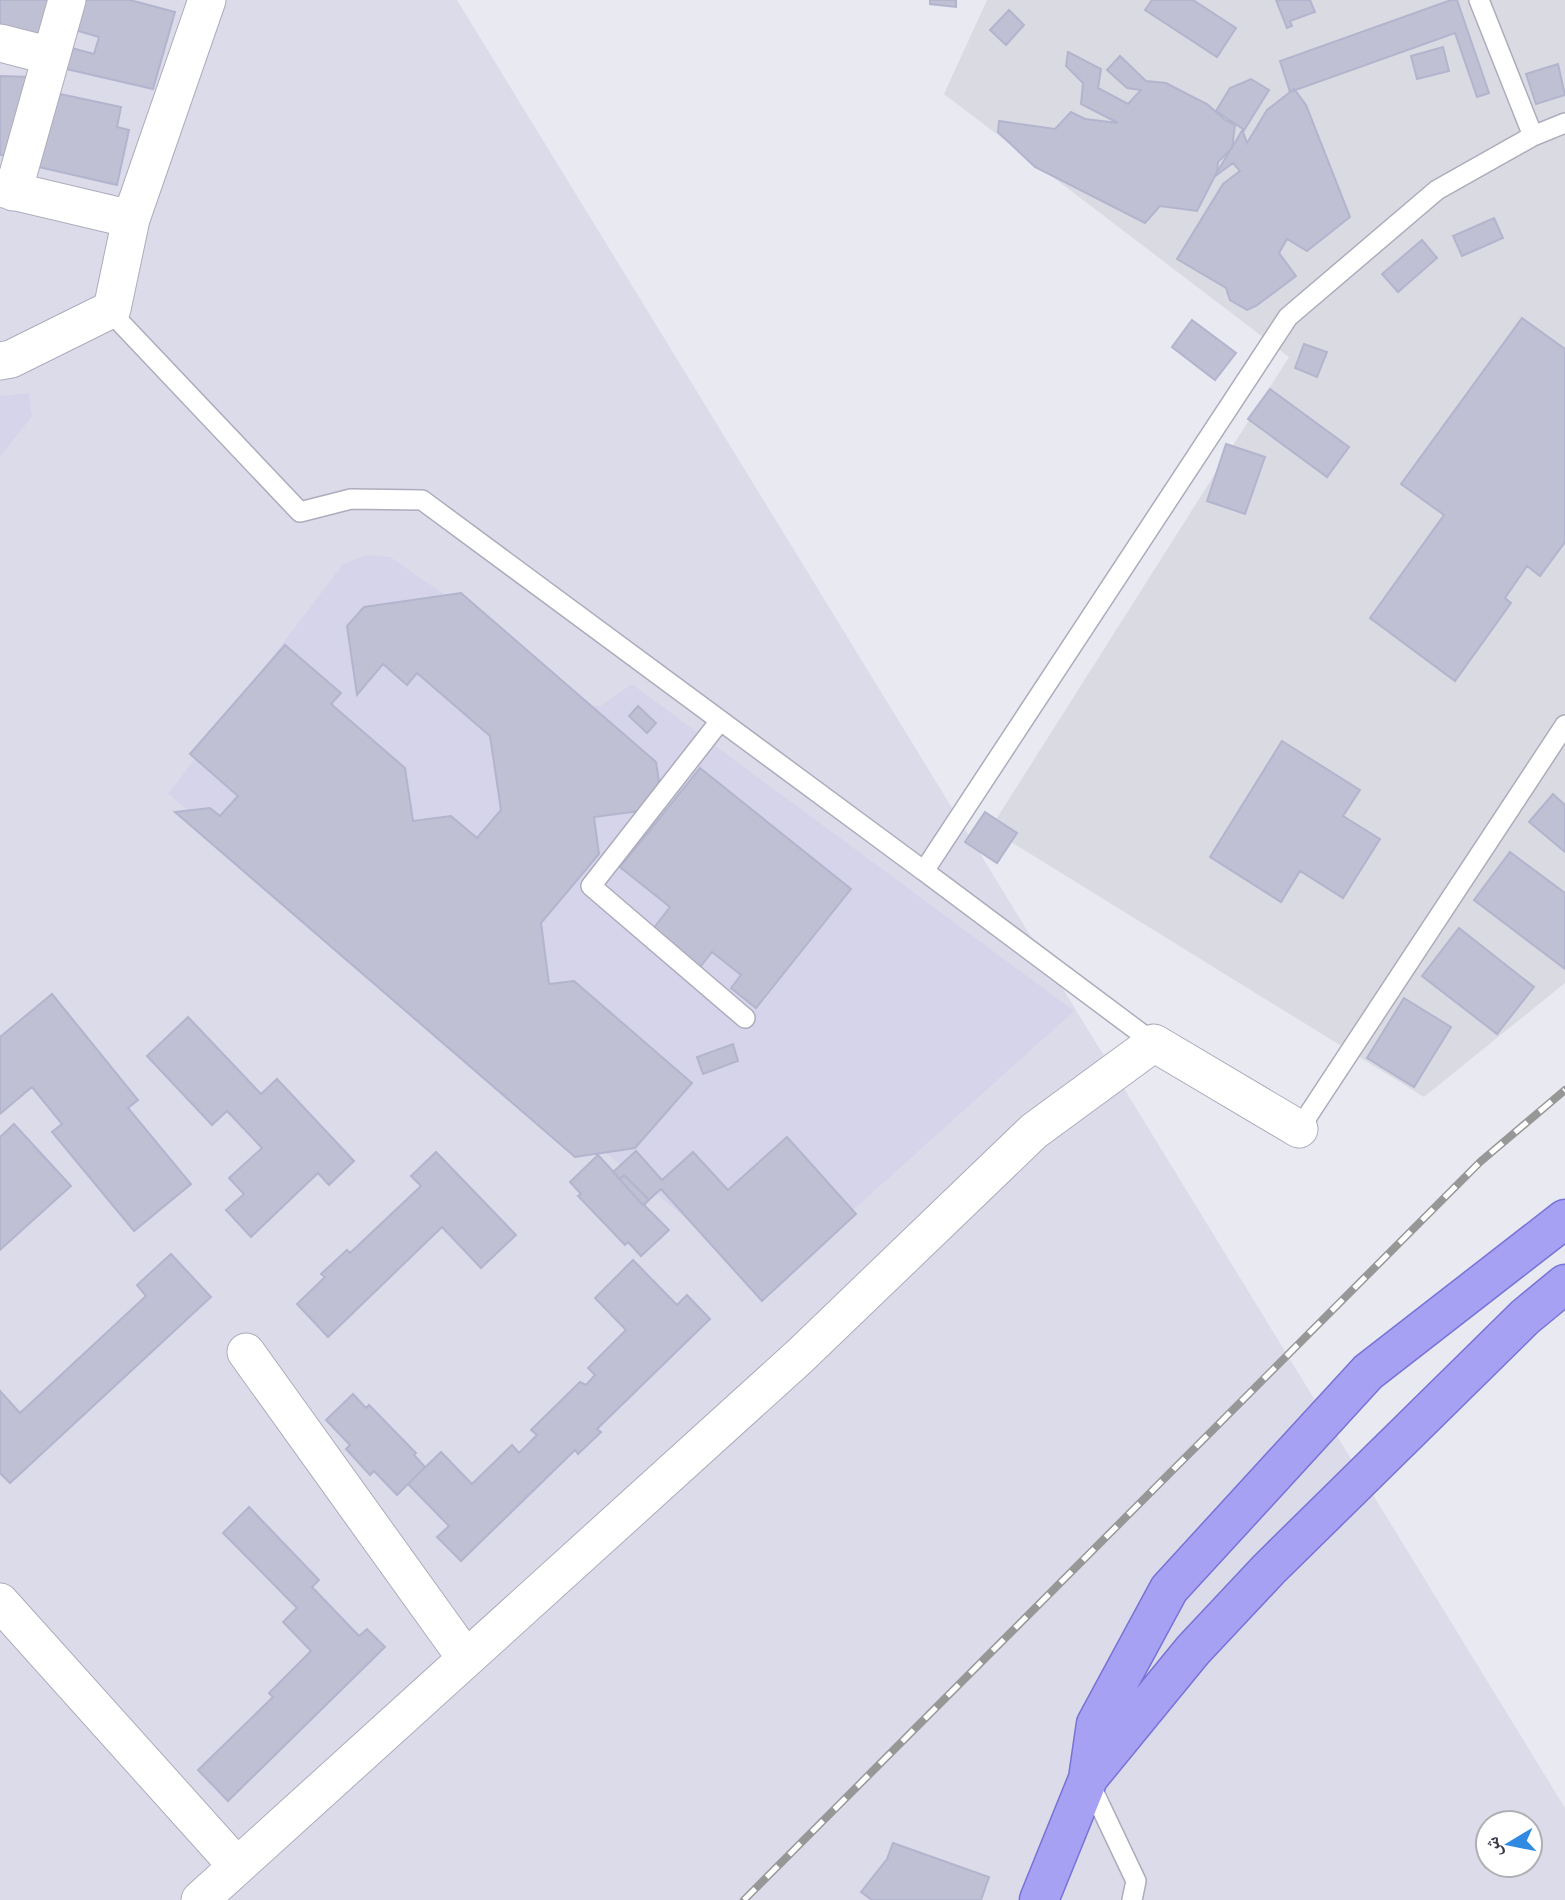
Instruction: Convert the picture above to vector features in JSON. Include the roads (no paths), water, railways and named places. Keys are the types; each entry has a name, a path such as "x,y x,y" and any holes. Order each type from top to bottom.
{"main road":[{"path":"1039,1900 1088,1779 1096,1724 1169,1589 1368,1373 1565,1219"},
{"path":"1088,1779 1193,1650 1269,1569 1525,1317 1565,1284"}],"street":[{"path":"67,0 7,190 131,219"},
{"path":"0,361 11,359 112,309 131,219 206,0"},
{"path":"0,43 51,56"},
{"path":"200,1900 800,1356 1034,1131 1154,1043 1299,1129"},
{"path":"246,1352 465,1657"},
{"path":"0,1602 237,1866"}],"lane":[{"path":"1479,0 1533,136"},
{"path":"924,871 1288,317 1437,190 1533,136 1565,123"},
{"path":"112,309 119,321 300,512 351,499 422,500 1154,1043"},
{"path":"720,721 591,886 746,1018"},
{"path":"1299,1129 1565,726"},
{"path":"1088,1779 1122,1846 1136,1881 1132,1900"}],"railway":[{"path":"744,1900 1480,1162 1565,1090"}]}
